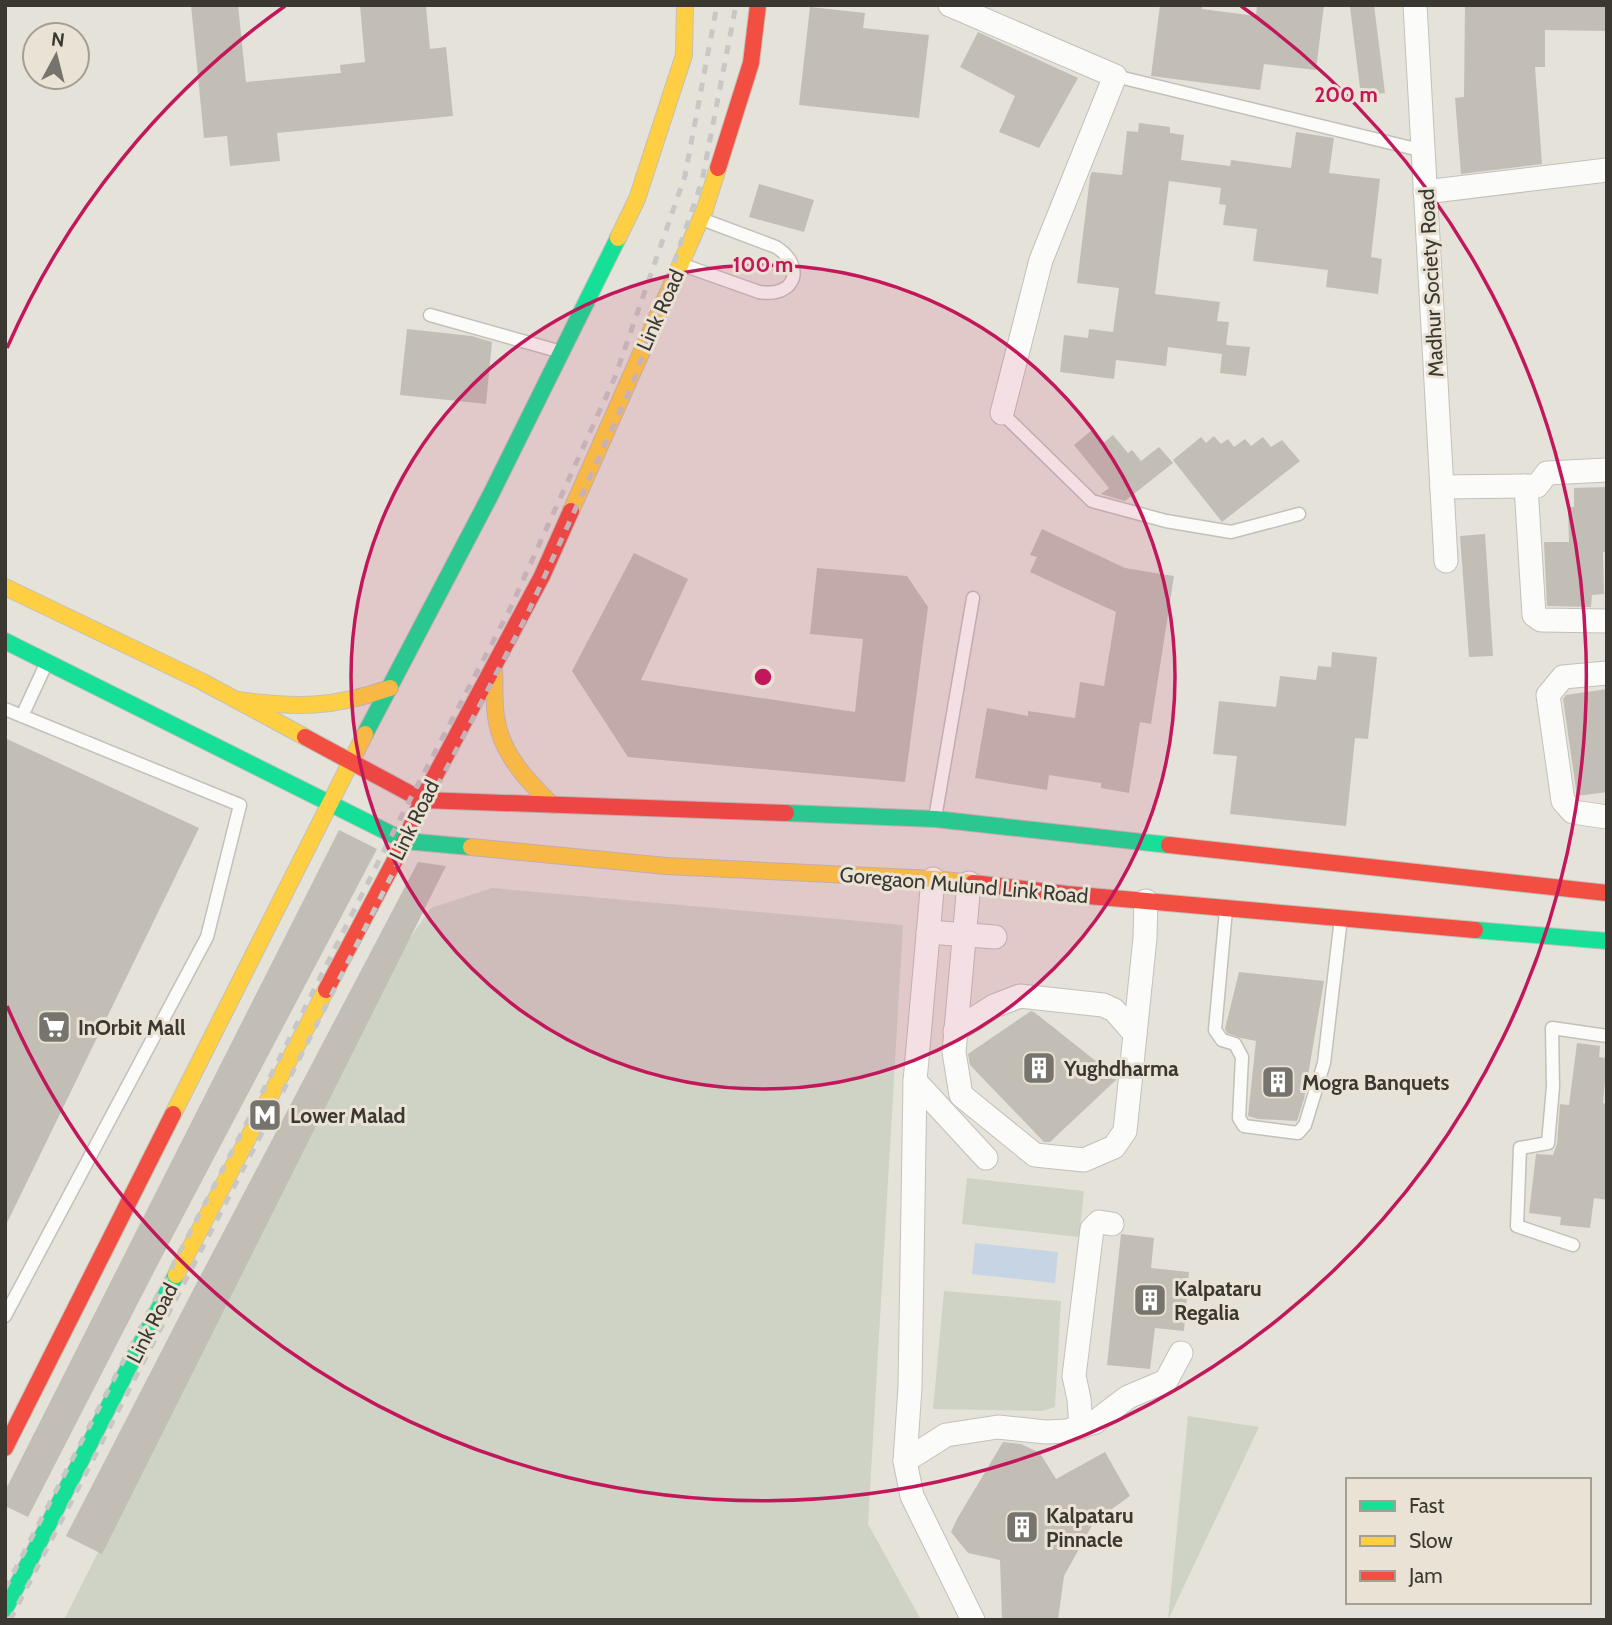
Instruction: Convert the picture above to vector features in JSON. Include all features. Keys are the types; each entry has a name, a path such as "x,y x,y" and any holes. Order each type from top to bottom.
{"main road":[{"path":"5,1448 329,803 490,496 637,199 684,55 685,5"},
{"name":"Link Road","path":"5,1609 181,1266 405,841 422,800 542,576 701,219 751,63 758,5"},
{"path":"5,587 422,800 935,819 1607,893"},
{"name":"Goregaon Mulund Link Road","path":"5,641 218,741 329,803 405,841 666,866 952,881 1341,918 1391,916 1607,941"},
{"path":"494,666 498,729 513,760 531,784 552,805"},
{"path":"235,706 328,706 359,700 390,688"},
{"path":"1394,888 1397,870"}],"street":[{"path":"950,5 1115,76 1041,260 1002,414"},
{"name":"Madhur Society Road","path":"1415,5 1446,561"},
{"path":"1426,192 1607,170"},
{"path":"1442,487 1537,486 1547,474 1607,470"},
{"path":"1525,486 1534,615 1541,620 1607,621"},
{"path":"1607,673 1563,677 1548,695 1563,801 1573,813 1607,817"},
{"path":"952,881 948,933 950,1022 961,1095 1035,1155 1084,1160 1114,1147 1125,1131 1145,938 1146,901"},
{"path":"952,881 948,933 915,1081 911,1387 905,1461 912,1496 973,1620"},
{"path":"948,933 995,937"},
{"path":"950,1022 1020,996 1103,1004 1114,1010 1135,1034"},
{"path":"915,1081 986,1158"},
{"path":"1081,1427 1074,1376 1092,1229 1099,1222 1112,1224"},
{"path":"905,1461 946,1435 998,1427 1046,1432 1067,1431 1095,1422 1128,1397 1166,1381 1181,1353"}],"lane":[{"path":"1115,76 1424,151"},
{"path":"681,264 759,292 783,292 789,286 793,275 792,262 787,253 701,219"},
{"path":"430,315 561,352"},
{"path":"1002,414 1092,501 1166,521 1231,532 1299,514"},
{"path":"935,819 973,598"},
{"path":"22,716 47,662"},
{"path":"5,709 240,805 207,937 5,1316"},
{"path":"1226,908 1215,1030 1222,1040 1235,1044 1242,1058 1238,1118 1244,1126 1298,1133 1305,1125 1324,1063 1341,918"},
{"path":"1573,1245 1517,1226 1520,1148 1548,1143 1553,1087 1552,1028 1607,1036"}],"shaded area":[{"path":"492,888 903,925 868,1524 921,1620 64,1620 399,954 431,908"},
{"path":"967,1178 1084,1191 1079,1237 962,1224"},
{"path":"944,1291 1061,1301 1055,1407 1042,1411 933,1409"},
{"path":"1188,1416 1259,1427 1168,1620"}],"water":[{"path":"975,1243 1058,1252 1055,1283 972,1274"}],"building":[{"path":"191,5 238,5 246,82 341,73 340,65 365,62 360,5 426,7 430,49 446,47 453,116 277,133 280,161 230,166 227,136 204,138"},
{"path":"1160,5 1202,5 1202,9 1256,16 1257,5 1324,5 1316,70 1264,64 1260,90 1151,76"},
{"path":"1374,5 1385,93 1361,96 1350,7"},
{"path":"1465,5 1607,5 1607,31 1545,30 1545,67 1535,67 1542,164 1461,174 1455,98 1464,97"},
{"path":"810,7 865,13 863,28 929,35 919,118 799,105"},
{"path":"978,32 1078,78 1039,148 999,132 1015,96 960,67"},
{"path":"1139,123 1170,127 1170,133 1184,135 1181,160 1230,166 1231,160 1291,168 1296,132 1334,138 1329,173 1380,179 1371,257 1382,259 1378,294 1326,287 1328,270 1253,261 1257,229 1223,225 1226,205 1219,204 1221,188 1169,181 1155,294 1220,302 1217,321 1229,322 1226,345 1250,347 1246,376 1220,373 1222,354 1168,347 1166,366 1116,360 1114,379 1060,372 1064,335 1088,338 1089,329 1113,332 1119,288 1077,283 1090,177 1092,172 1122,175 1127,131 1138,132"},
{"path":"759,184 814,200 804,232 749,217"},
{"path":"407,329 472,336 492,342 486,404 400,395"},
{"path":"1092,430 1102,444 1113,435 1128,453 1132,450 1141,461 1159,447 1173,463 1125,501 1101,494 1109,488 1074,445"},
{"path":"1214,436 1221,444 1228,439 1234,447 1245,439 1251,446 1263,437 1271,447 1282,440 1300,461 1222,522 1173,460 1201,437 1206,443"},
{"path":"1607,487 1607,552 1603,552 1604,594 1592,595 1591,607 1547,606 1544,542 1569,542 1568,507 1574,507 1574,488"},
{"path":"1042,529 1125,568 1174,576 1151,724 1140,722 1129,793 1101,788 1101,783 1049,775 1047,790 975,778 987,708 1028,716 1028,711 1075,718 1080,682 1104,686 1116,612 1030,572 1037,557 1030,555"},
{"path":"1485,534 1493,656 1469,657 1460,536"},
{"path":"634,553 688,579 641,680 855,712 863,639 810,634 817,568 907,576 928,607 905,782 628,757 572,671"},
{"path":"1332,652 1377,657 1368,739 1355,738 1346,826 1230,814 1237,756 1213,754 1219,701 1276,707 1280,676 1316,680 1318,666 1331,667"},
{"path":"1607,689 1607,792 1577,796 1563,699 1566,695"},
{"name":"InOrbit Mall","path":"5,738 199,828 5,1227"},
{"path":"339,830 377,849 28,1517 5,1506 5,1491"},
{"path":"418,862 446,866 102,1554 66,1536"},
{"name":"Mogra Banquets","path":"1239,972 1324,981 1304,1099 1297,1121 1248,1116 1256,1041 1227,1033 1225,1029"},
{"name":"Yughdharma","path":"1031,1011 1116,1077 1116,1080 1050,1142 1044,1142 970,1065 968,1054"},
{"path":"1577,1043 1600,1046 1599,1057 1607,1058 1603,1103 1607,1104 1607,1200 1594,1198 1590,1228 1560,1225 1561,1217 1529,1213 1536,1154 1553,1155 1557,1144 1560,1104 1569,1105"},
{"name":"Kalpataru Regalia","path":"1121,1234 1154,1238 1151,1268 1189,1272 1184,1331 1155,1328 1150,1369 1107,1365"},
{"name":"Kalpataru Pinnacle","path":"1003,1442 1021,1444 1040,1453 1056,1479 1105,1452 1130,1496 1094,1522 1064,1576 1058,1620 1002,1620 1000,1560 968,1553 951,1532"}],"railway":[{"path":"5,1589 510,609 615,377 685,176 717,5"},
{"path":"10,1620 526,617 633,383 702,181 736,5"}],"traffic: fast":[{"path":"365,734 490,496 618,238"},
{"path":"5,641 405,841 471,847"},
{"path":"786,813 935,819 1169,845"},
{"path":"1475,930 1607,941"},
{"path":"5,1609 176,1275"}],"traffic: slow":[{"path":"618,238 637,199 684,55 685,5"},
{"path":"571,511 705,209 718,168"},
{"path":"5,587 201,681 305,737"},
{"path":"494,666 496,715 505,746 526,778 552,805"},
{"path":"238,700 315,705 370,695 390,688"},
{"path":"173,1114 365,734"},
{"path":"471,847 666,866 973,883"},
{"path":"176,1275 326,990"}],"traffic: jam":[{"path":"718,168 751,63 758,5"},
{"path":"326,990 405,841 422,800 542,576 571,511"},
{"path":"305,737 422,800 786,813"},
{"path":"1169,845 1607,893"},
{"path":"973,883 1066,894 1475,930"},
{"path":"5,1448 173,1114"}],"place":[{"name":"InOrbit Mall","path":"54,1027"},
{"name":"Yughdharma","path":"1039,1068"},
{"name":"Mogra Banquets","path":"1278,1082"},
{"name":"Lower Malad","path":"265,1115"},
{"name":"Kalpataru Regalia","path":"1150,1300"},
{"name":"Kalpataru Pinnacle","path":"1022,1527"}]}
